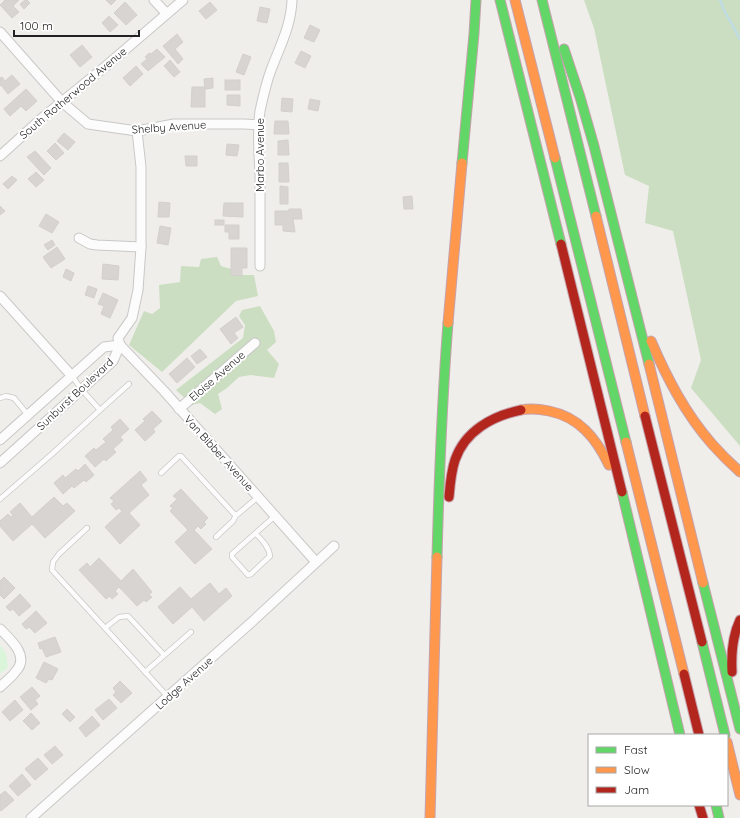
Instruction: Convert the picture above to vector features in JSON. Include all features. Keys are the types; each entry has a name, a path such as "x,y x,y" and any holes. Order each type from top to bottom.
{"highway":[{"path":"430,818 440,456 444,373 476,0"},
{"path":"500,0 609,439 680,734"},
{"path":"515,0 699,734"},
{"path":"542,0 725,734"},
{"path":"548,0 580,97 594,146 740,729"},
{"path":"630,289 665,373 681,403 721,455 740,472"},
{"path":"448,506 454,462 468,438 475,431 484,424 507,412 526,409 551,411 567,417 584,429 594,439 603,452 615,481 634,546"},
{"path":"735,709 732,650 735,633 740,620"},
{"path":"728,746 740,795"},
{"path":"694,806 696,818"},
{"path":"699,806 703,818"},
{"path":"716,806 719,818"}],"street":[{"path":"154,0 166,14"},
{"name":"South Rotherwood Avenue","path":"0,156 42,118 183,0"},
{"name":"Marbo Avenue","path":"260,266 260,111 264,89 286,34 291,14 292,0"},
{"name":"Shelby Avenue","path":"0,32 62,102 88,124 137,131 174,124 259,125"},
{"path":"120,345 118,338 132,318 138,290 141,247 141,167 137,131"},
{"path":"79,238 90,244 141,247"},
{"path":"0,296 3,305 71,375"},
{"name":"Eloise Avenue","path":"179,409 255,343"},
{"name":"Sunburst Boulevard","path":"0,440 104,347 120,345"},
{"name":"Sunburst Boulevard","path":"0,463 113,361 120,345"},
{"name":"Van Bibber Avenue","path":"120,345 316,562"},
{"name":"Lodge Avenue","path":"31,818 254,620 334,546"},
{"path":"0,629 19,650 21,660 17,671 0,687"}],"lane":[{"path":"71,375 100,410"},
{"path":"0,499 129,384"},
{"path":"0,398 6,396 14,398 28,415"},
{"path":"161,473 179,456 181,456 236,515"},
{"path":"216,537 233,521 236,515 258,497"},
{"path":"256,534 266,546 270,556 251,574 248,575 232,557 232,554 275,516"},
{"path":"88,528 59,554 53,562 52,570 168,697"},
{"path":"105,628 119,617 128,616 164,655"},
{"path":"145,672 191,632"}],"green space":[{"path":"584,0 740,0 740,446 691,388 701,360 673,231 645,223 649,186 625,175 594,28"},
{"path":"217,257 221,266 231,269 236,275 254,275 258,296 236,301 162,372 129,345 144,311 152,314 160,308 159,285 180,282 181,266 199,267 201,259"},
{"path":"260,306 274,331 276,342 267,350 279,364 274,378 251,375 239,377 218,394 222,409 215,414 200,403 192,405 176,390 243,338 245,325 239,316 242,310"},
{"path":"0,645 6,653 8,667 0,674"}],"building":[{"path":"5,0 19,0 13,6 19,12 12,18 0,5"},
{"path":"25,0 30,3 24,9 20,4"},
{"path":"106,0 116,0 111,5"},
{"path":"125,2 137,15 126,25 114,13"},
{"path":"210,2 217,10 206,19 199,11"},
{"path":"260,7 270,9 267,23 257,21"},
{"path":"109,16 118,25 110,32 102,23"},
{"path":"310,25 320,30 314,42 304,38"},
{"path":"177,34 183,42 175,49 183,59 178,64 163,46"},
{"path":"82,45 92,57 80,67 70,55"},
{"path":"157,49 165,57 148,71 141,64 147,59 145,57 149,53 151,54"},
{"path":"301,51 311,56 305,68 295,63"},
{"path":"243,54 251,57 244,75 236,72"},
{"path":"170,60 180,72 174,77 164,66"},
{"path":"136,66 143,74 130,86 123,78"},
{"path":"12,75 20,84 8,94 1,85 0,86 0,78 2,77 5,81"},
{"path":"213,78 213,88 205,89 204,79"},
{"path":"225,80 240,80 240,90 225,90"},
{"path":"192,87 205,87 205,107 191,107"},
{"path":"26,89 37,101 26,111 21,106 10,116 4,109"},
{"path":"227,95 240,95 240,106 227,105"},
{"path":"282,98 293,99 292,112 281,111"},
{"path":"310,99 320,101 318,111 308,109"},
{"path":"275,121 288,121 289,134 274,134"},
{"path":"64,133 75,142 68,150 57,141"},
{"path":"288,140 289,155 278,155 278,141"},
{"path":"55,143 64,153 56,160 47,151"},
{"path":"227,144 239,145 237,156 226,155"},
{"path":"35,151 51,168 44,175 27,157"},
{"path":"185,156 197,156 197,166 186,166"},
{"path":"279,163 288,163 289,182 279,182"},
{"path":"36,172 44,180 36,187 28,179"},
{"path":"12,176 17,180 8,189 3,184"},
{"path":"280,186 288,187 288,204 280,204"},
{"path":"412,196 413,209 404,209 403,197"},
{"path":"159,202 170,203 169,217 158,217"},
{"path":"224,203 243,203 243,217 223,216"},
{"path":"0,206 5,211 0,215"},
{"path":"289,209 301,209 302,219 293,219 295,232 283,231 283,225 275,225 275,211 288,211"},
{"path":"46,214 59,222 52,233 39,226"},
{"path":"215,220 224,220 224,225 215,225"},
{"path":"225,225 239,225 239,239 229,239 229,232 225,232"},
{"path":"160,226 171,228 168,245 157,243"},
{"path":"52,240 55,245 48,250 44,245"},
{"path":"57,247 65,259 51,268 43,257"},
{"path":"231,248 247,248 247,268 242,268 242,276 231,275"},
{"path":"103,264 119,266 118,280 102,279"},
{"path":"66,269 74,273 71,281 63,277"},
{"path":"88,286 97,289 94,298 85,295"},
{"path":"103,293 118,300 110,318 101,314 104,306 98,304"},
{"path":"236,317 243,327 234,333 238,338 231,344 220,329"},
{"path":"200,349 207,357 197,364 191,356"},
{"path":"187,358 195,367 177,383 169,374"},
{"path":"152,411 162,421 153,429 155,432 145,441 135,430 145,421 143,419"},
{"path":"120,419 129,429 120,437 123,440 113,449 116,452 106,461 104,459 95,467 85,456 94,448 96,450 106,442 103,439 113,430 111,427"},
{"path":"85,464 94,475 86,482 84,480 74,488 72,486 63,494 54,483 63,475 65,478 76,469 78,471"},
{"path":"140,471 147,480 141,485 149,495 129,513 140,525 120,544 105,527 122,511 119,508 116,510 111,504 114,501 110,498"},
{"path":"181,489 208,518 204,522 206,524 201,529 198,526 194,530 212,549 195,564 175,542 188,530 170,511 173,508 170,506 177,499 173,496"},
{"path":"54,497 63,506 67,503 75,511 45,538 32,524 13,541 0,526 0,521 8,514 11,517 13,515 10,512 20,503 32,517"},
{"path":"99,558 121,581 133,569 152,592 149,595 152,597 146,602 144,600 137,606 119,587 115,591 118,594 112,599 110,596 106,599 79,570 87,563 90,567"},
{"path":"4,577 15,588 4,599 0,595 0,581"},
{"path":"210,583 219,594 226,588 232,596 204,621 192,607 173,624 158,607 180,587 191,599"},
{"path":"20,594 31,606 19,616 13,609 10,611 6,607"},
{"path":"36,611 47,623 35,633 29,627 26,629 22,624"},
{"path":"55,637 61,652 46,657 42,648 40,649 38,643"},
{"path":"44,662 58,669 52,680 49,679 46,683 36,678"},
{"path":"120,681 132,693 121,703 113,695 116,692 113,688"},
{"path":"32,687 40,696 35,700 38,704 31,710 20,697"},
{"path":"109,699 117,708 103,720 95,710"},
{"path":"15,700 23,710 10,721 2,712"},
{"path":"67,709 75,717 70,722 62,714"},
{"path":"31,713 40,723 32,730 23,721"},
{"path":"92,716 100,725 86,737 79,728"},
{"path":"55,746 63,755 52,764 44,755"},
{"path":"38,758 48,769 35,780 25,769"},
{"path":"22,774 31,785 18,796 9,786"},
{"path":"5,791 14,800 1,811 0,795"}],"waterway":[{"path":"720,0 740,39"}],"traffic: fast":[{"path":"462,163 476,0"},
{"path":"500,0 561,244"},
{"path":"542,0 596,216"},
{"path":"564,49 594,146 649,364"},
{"path":"555,158 626,442"},
{"path":"437,557 441,440 448,323"},
{"path":"622,492 680,734"},
{"path":"703,583 740,729"},
{"path":"702,642 725,734"},
{"path":"716,806 719,818"}],"traffic: slow":[{"path":"515,0 555,158"},
{"path":"448,323 462,163"},
{"path":"596,216 645,416"},
{"path":"651,341 670,382 693,420 712,444 740,472"},
{"path":"649,364 703,583"},
{"path":"521,410 546,410 569,418 585,430 592,438 609,465"},
{"path":"626,442 684,674"},
{"path":"430,818 437,557"},
{"path":"728,746 740,795"}],"traffic: jam":[{"path":"561,244 622,492"},
{"path":"449,497 455,460 465,441 481,426 490,421 500,416 521,410"},
{"path":"645,416 702,642"},
{"path":"732,672 733,646 735,633 740,620"},
{"path":"684,674 699,734"},
{"path":"699,806 703,818"}]}
